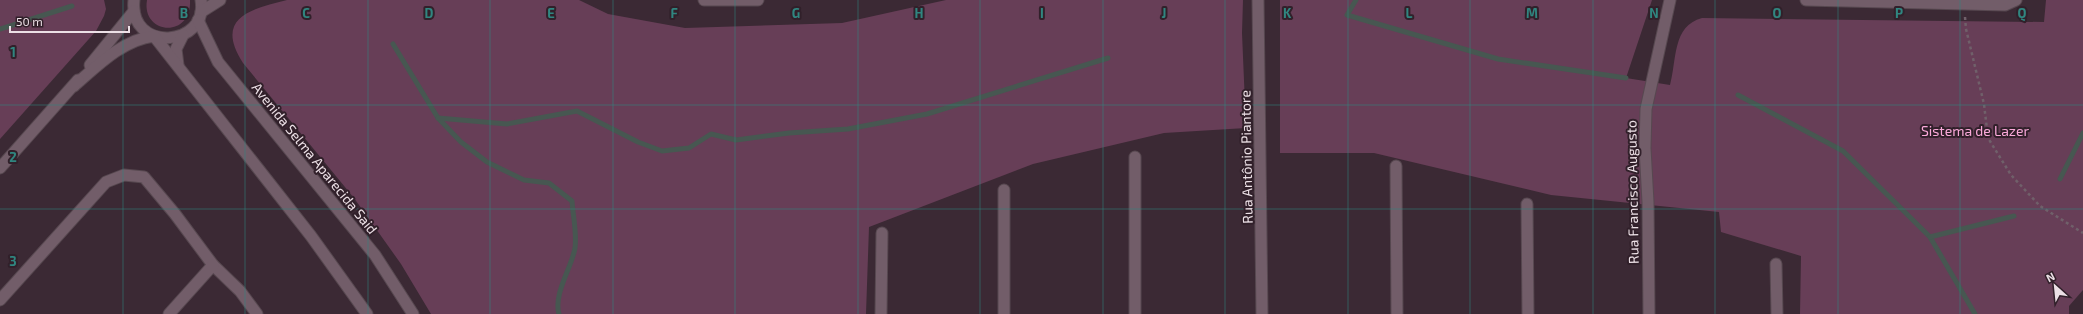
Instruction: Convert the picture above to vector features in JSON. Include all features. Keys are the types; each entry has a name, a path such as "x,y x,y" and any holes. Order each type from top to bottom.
{"street":[{"path":"74,86 119,49 144,37 154,36 174,38 191,30 199,16 201,0"},
{"path":"199,16 220,0"},
{"path":"704,0 758,0"},
{"name":"Rua Antônio Piantore","path":"1258,0 1262,314"},
{"name":"Rua Francisco Augusto","path":"1649,314 1648,202 1644,148 1646,109 1670,0"},
{"path":"1806,0 1897,1 2005,5 2016,0"},
{"path":"132,4 139,24 154,36 311,236 367,314"},
{"path":"0,168 74,86 132,4"},
{"name":"Avenida Selma Aparecida Said","path":"199,16 210,47 218,62 375,255 413,314"},
{"path":"179,68 176,49 183,35"},
{"path":"1135,156 1135,314"},
{"path":"1396,166 1396,314"},
{"path":"0,300 106,182 124,175 144,177 175,214 213,265 240,291 257,314"},
{"path":"1004,190 1004,314"},
{"path":"1527,204 1528,314"},
{"path":"881,314 882,233"},
{"path":"1776,264 1777,314"},
{"path":"169,314 213,265"}],"path":[{"path":"1964,4 1966,29 1984,104 1988,138 2012,175 2040,206 2083,233"}],"green space":[{"path":"0,0 104,0 106,9 96,31 0,139"},
{"path":"147,0 190,0 188,13 183,21 176,26 167,28 158,26 151,20 147,12"},
{"path":"287,0 579,0 608,14 685,28 842,23 946,0 1243,0 1242,33 1246,128 1164,133 1033,164 869,227 866,314 431,314 401,264 354,198 243,63 235,48 232,35 234,26 240,18 260,7"},
{"name":"Sistema de Lazer","path":"1280,0 1652,0 1626,78 1670,85 1677,45 1681,36 1685,28 1692,22 1702,18 2044,22 2046,0 2083,0 2083,290 2069,306 2069,314 1800,314 1801,256 1721,232 1719,212 1551,195 1374,153 1280,153"}],"waterway":[{"path":"1356,0 1347,15 1498,59 1626,78"},
{"path":"0,29 72,6"},
{"path":"393,44 438,118 461,142 487,162 524,180 549,183 572,201 575,248 561,289 558,306 559,314"},
{"path":"438,118 507,124 577,111 638,142 662,151 689,148 711,134 736,140 789,133 848,129 927,114 1108,58"},
{"path":"1738,95 1843,151 1930,237 1975,314"},
{"path":"2060,179 2083,133"},
{"path":"1930,237 2014,216"}]}
